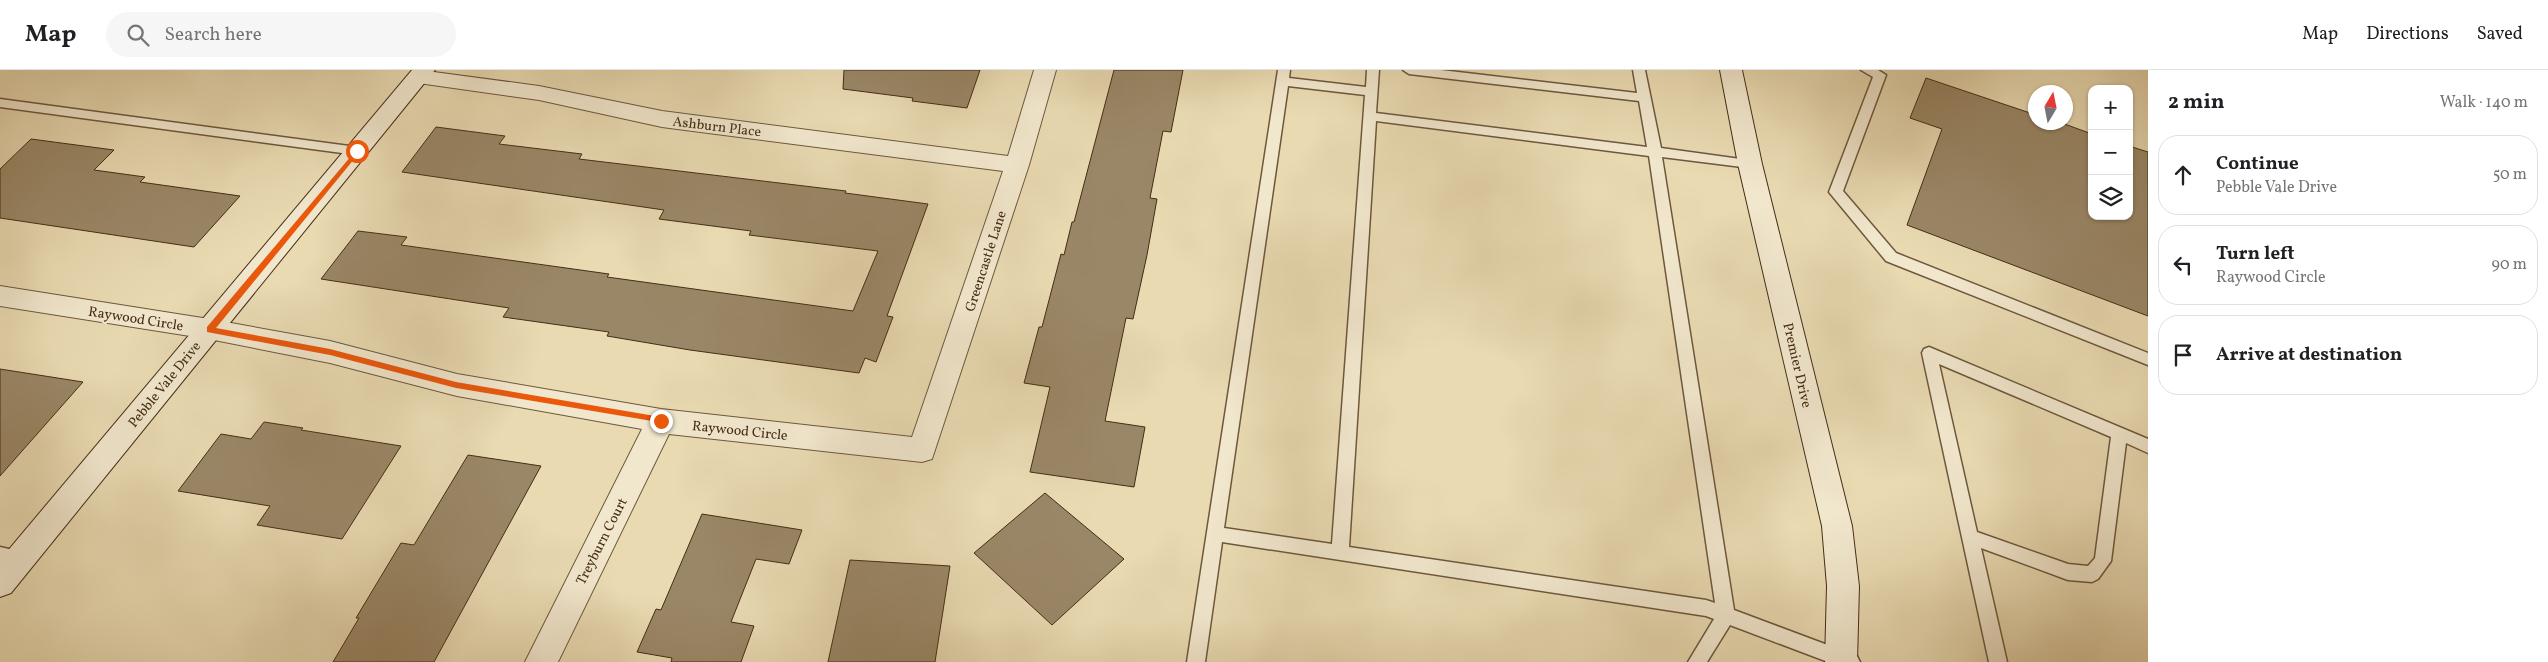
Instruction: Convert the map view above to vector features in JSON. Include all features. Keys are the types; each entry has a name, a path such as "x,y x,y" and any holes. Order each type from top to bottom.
{"street":[{"name":"Greencastle Lane","path":"922,450 1017,165 1045,70"},
{"name":"Premier Drive","path":"1731,70 1750,164 1837,526 1843,586 1844,661"},
{"name":"Ashburn Place","path":"422,73 539,93 662,119 1017,165"},
{"name":"Pebble Vale Drive","path":"0,583 10,556 210,330 422,73"},
{"name":"Raywood Circle","path":"0,296 210,330 330,352 456,385 661,421 922,450"},
{"name":"Treyburn Court","path":"541,662 661,421"}],"lane":[{"path":"1340,553 1372,70"},
{"path":"1409,70 1645,98"},
{"path":"1639,70 1655,153 1726,616 1696,662"},
{"path":"1867,70 1880,75 1836,192 1891,257 2148,360"},
{"path":"1196,662 1283,75 1371,92"},
{"path":"0,103 357,151"},
{"path":"1369,116 1750,164"},
{"path":"1998,662 1929,353 2148,446"},
{"path":"1970,537 2068,572 2092,574 2103,561 2120,434"},
{"path":"1214,534 1706,608 1844,661"}],"building":[{"path":"844,70 980,70 967,108 912,101 913,98 843,89"},
{"path":"1114,70 1183,70 1171,132 1163,131 1150,198 1157,199 1147,255 1133,319 1126,318 1105,421 1145,427 1134,487 1030,472 1050,387 1024,383 1039,327 1042,327 1061,254 1064,255 1072,222 1074,222"},
{"path":"1926,78 2028,112 2028,130 2073,130 2073,127 2088,133 2088,220 2133,220 2133,147 2148,152 2148,316 1907,225 1942,129 1910,118"},
{"path":"436,127 505,136 499,144 582,154 579,159 846,191 845,193 928,204 887,316 893,317 876,362 865,358 859,373 690,350 607,336 609,332 503,317 509,308 321,279 358,231 407,237 401,245 609,274 607,277 853,311 878,251 749,235 751,231 659,219 664,210 402,172"},
{"path":"31,139 114,150 94,170 145,177 140,182 240,196 194,247 0,218 0,169"},
{"path":"0,369 83,382 0,476"},
{"path":"264,422 401,446 342,539 257,525 270,506 178,491 221,434 251,439"},
{"path":"468,455 541,466 434,662 333,662 359,618 356,618 401,543 414,545"},
{"path":"1045,493 1124,559 1052,625 974,553"},
{"path":"702,514 802,530 789,564 756,559 731,622 754,626 741,662 671,662 672,658 637,652 656,609 661,610"},
{"path":"850,560 950,566 935,662 828,662"}],"route":[{"path":"357,151 210,330 330,352 456,385 661,421"}]}
